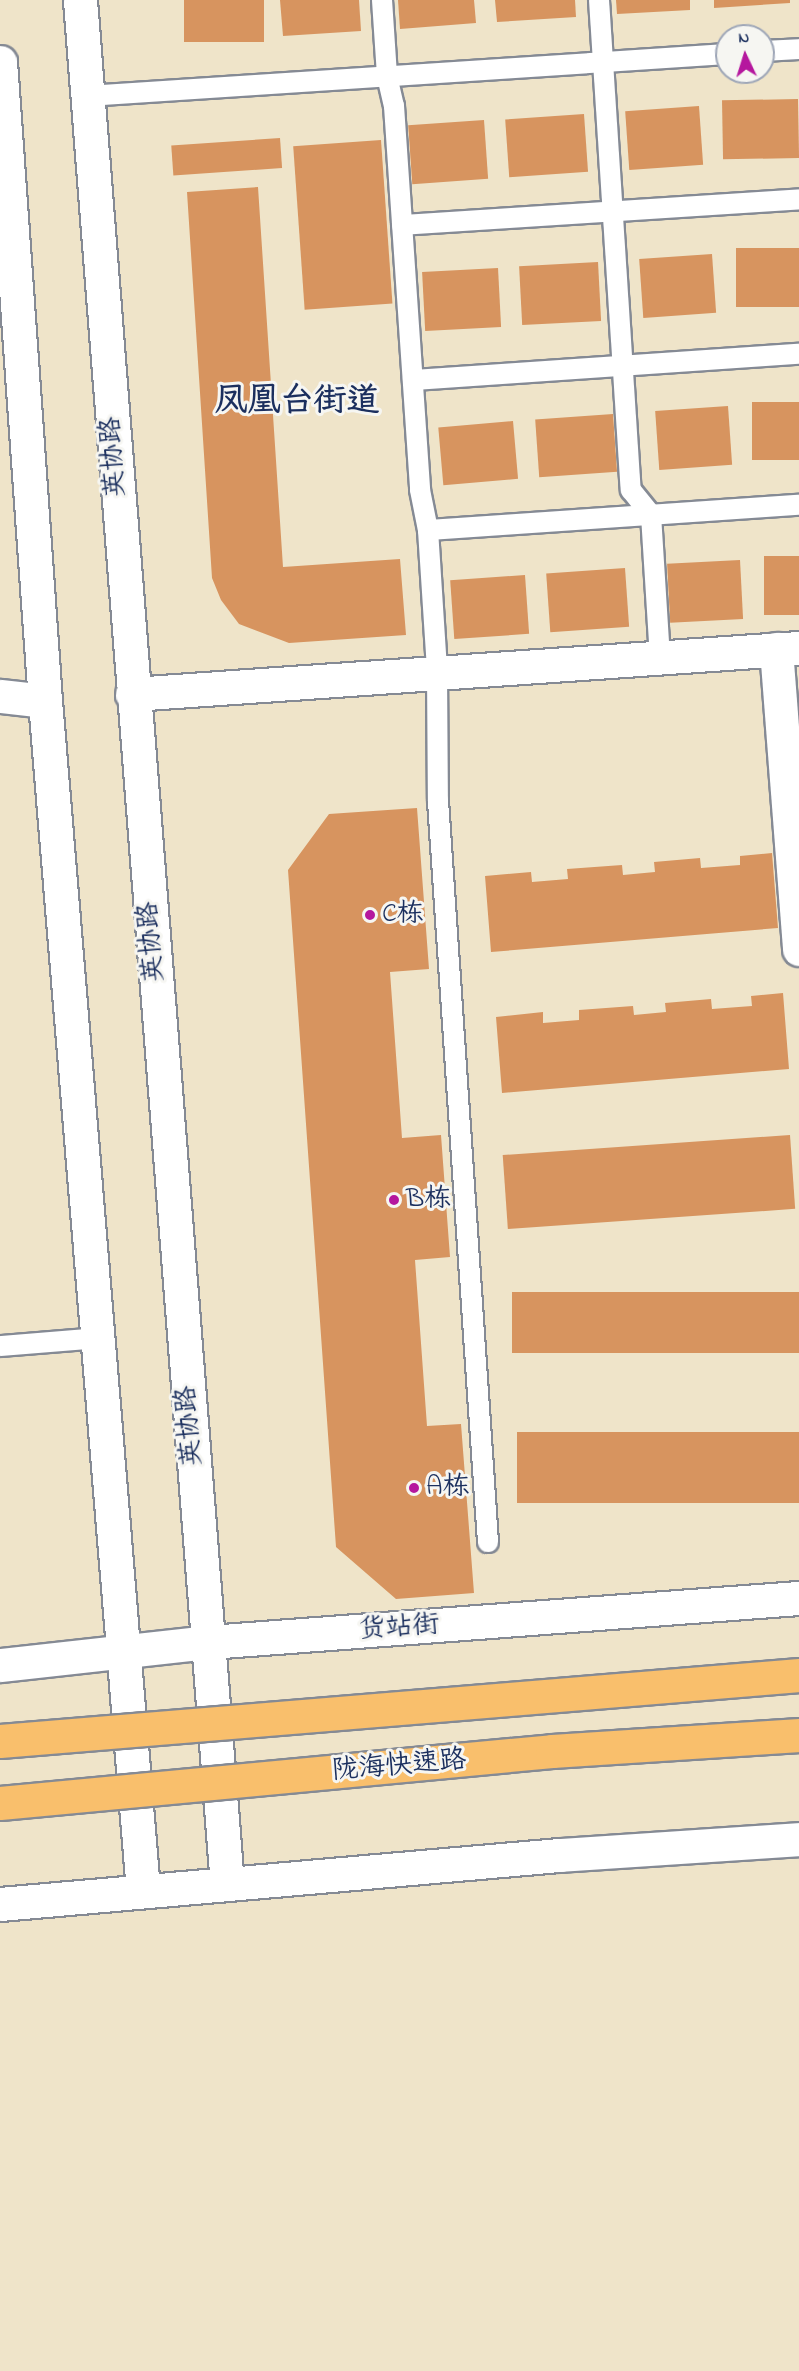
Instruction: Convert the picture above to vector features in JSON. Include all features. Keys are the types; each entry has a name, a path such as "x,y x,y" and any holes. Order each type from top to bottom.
{"highway":[{"path":"0,1741 799,1675"},
{"name":"陇海快速路","path":"0,1803 552,1751 799,1735"}],"street":[{"name":"英协路","path":"80,0 132,694 227,1884"},
{"path":"0,62 12,373 45,701 143,1891"},
{"path":"132,694 437,671 787,649 799,949"},
{"path":"0,696 45,701"},
{"name":"货站街","path":"0,1665 209,1642 799,1598"},
{"path":"0,1904 559,1855 799,1839"}],"lane":[{"path":"382,0 387,76 394,106 420,490 428,530 437,671 438,801 488,1542"},
{"path":"599,0 631,490 651,515 660,657"},
{"path":"775,50 799,49"},
{"path":"87,96 715,55"},
{"path":"402,225 799,199"},
{"path":"413,380 799,354"},
{"path":"428,530 799,506"},
{"path":"0,1346 99,1338"}],"building":[{"path":"184,0 264,0 264,42 184,42"},
{"path":"280,0 359,0 361,31 283,36"},
{"path":"398,0 474,0 476,23 400,29"},
{"path":"495,0 575,0 576,17 497,22"},
{"path":"616,0 690,0 690,10 617,14"},
{"path":"714,0 790,0 790,3 714,8"},
{"path":"798,99 799,158 723,159 722,100"},
{"path":"699,106 703,165 629,170 625,111"},
{"path":"584,114 588,172 509,177 505,120"},
{"path":"484,120 488,179 412,184 408,125"},
{"path":"280,138 282,168 173,176 171,146"},
{"path":"381,140 392,304 305,310 293,146"},
{"path":"258,187 283,567 400,559 406,635 289,643 239,624 221,600 212,578 187,192"},
{"path":"736,248 799,248 799,307 736,307"},
{"path":"712,254 716,313 643,318 639,259"},
{"path":"598,262 601,321 522,325 519,266"},
{"path":"498,268 501,327 425,331 422,272"},
{"path":"752,402 799,402 799,460 752,460"},
{"path":"728,406 732,465 659,470 655,411"},
{"path":"613,414 617,472 539,477 535,419"},
{"path":"513,421 518,479 443,485 438,428"},
{"path":"764,556 799,556 799,615 764,615"},
{"path":"740,560 743,619 670,623 667,564"},
{"path":"625,568 629,627 550,632 546,574"},
{"path":"525,575 529,634 454,639 450,580"},
{"path":"417,808 429,969 390,972 402,1138 441,1135 450,1257 415,1260 427,1426 461,1424 474,1593 396,1599 336,1547 288,870 329,814"},
{"path":"772,853 778,928 491,952 485,876 531,872 532,882 568,879 567,869 622,865 623,875 655,872 654,862 700,858 701,868 740,865 740,856"},
{"path":"783,993 789,1069 502,1093 496,1017 543,1012 543,1023 579,1020 579,1010 633,1006 634,1015 666,1012 665,1003 711,999 712,1009 752,1006 751,996"},
{"path":"790,1135 795,1209 508,1229 503,1155"},
{"path":"512,1292 799,1292 799,1353 512,1353"},
{"path":"517,1432 799,1432 799,1503 517,1503"}],"place":[{"name":"C栋","path":"370,915"},
{"name":"B栋","path":"394,1200"},
{"name":"A栋","path":"414,1488"}],"district":[{"name":"凤凰台街道","path":"297,403"}]}
